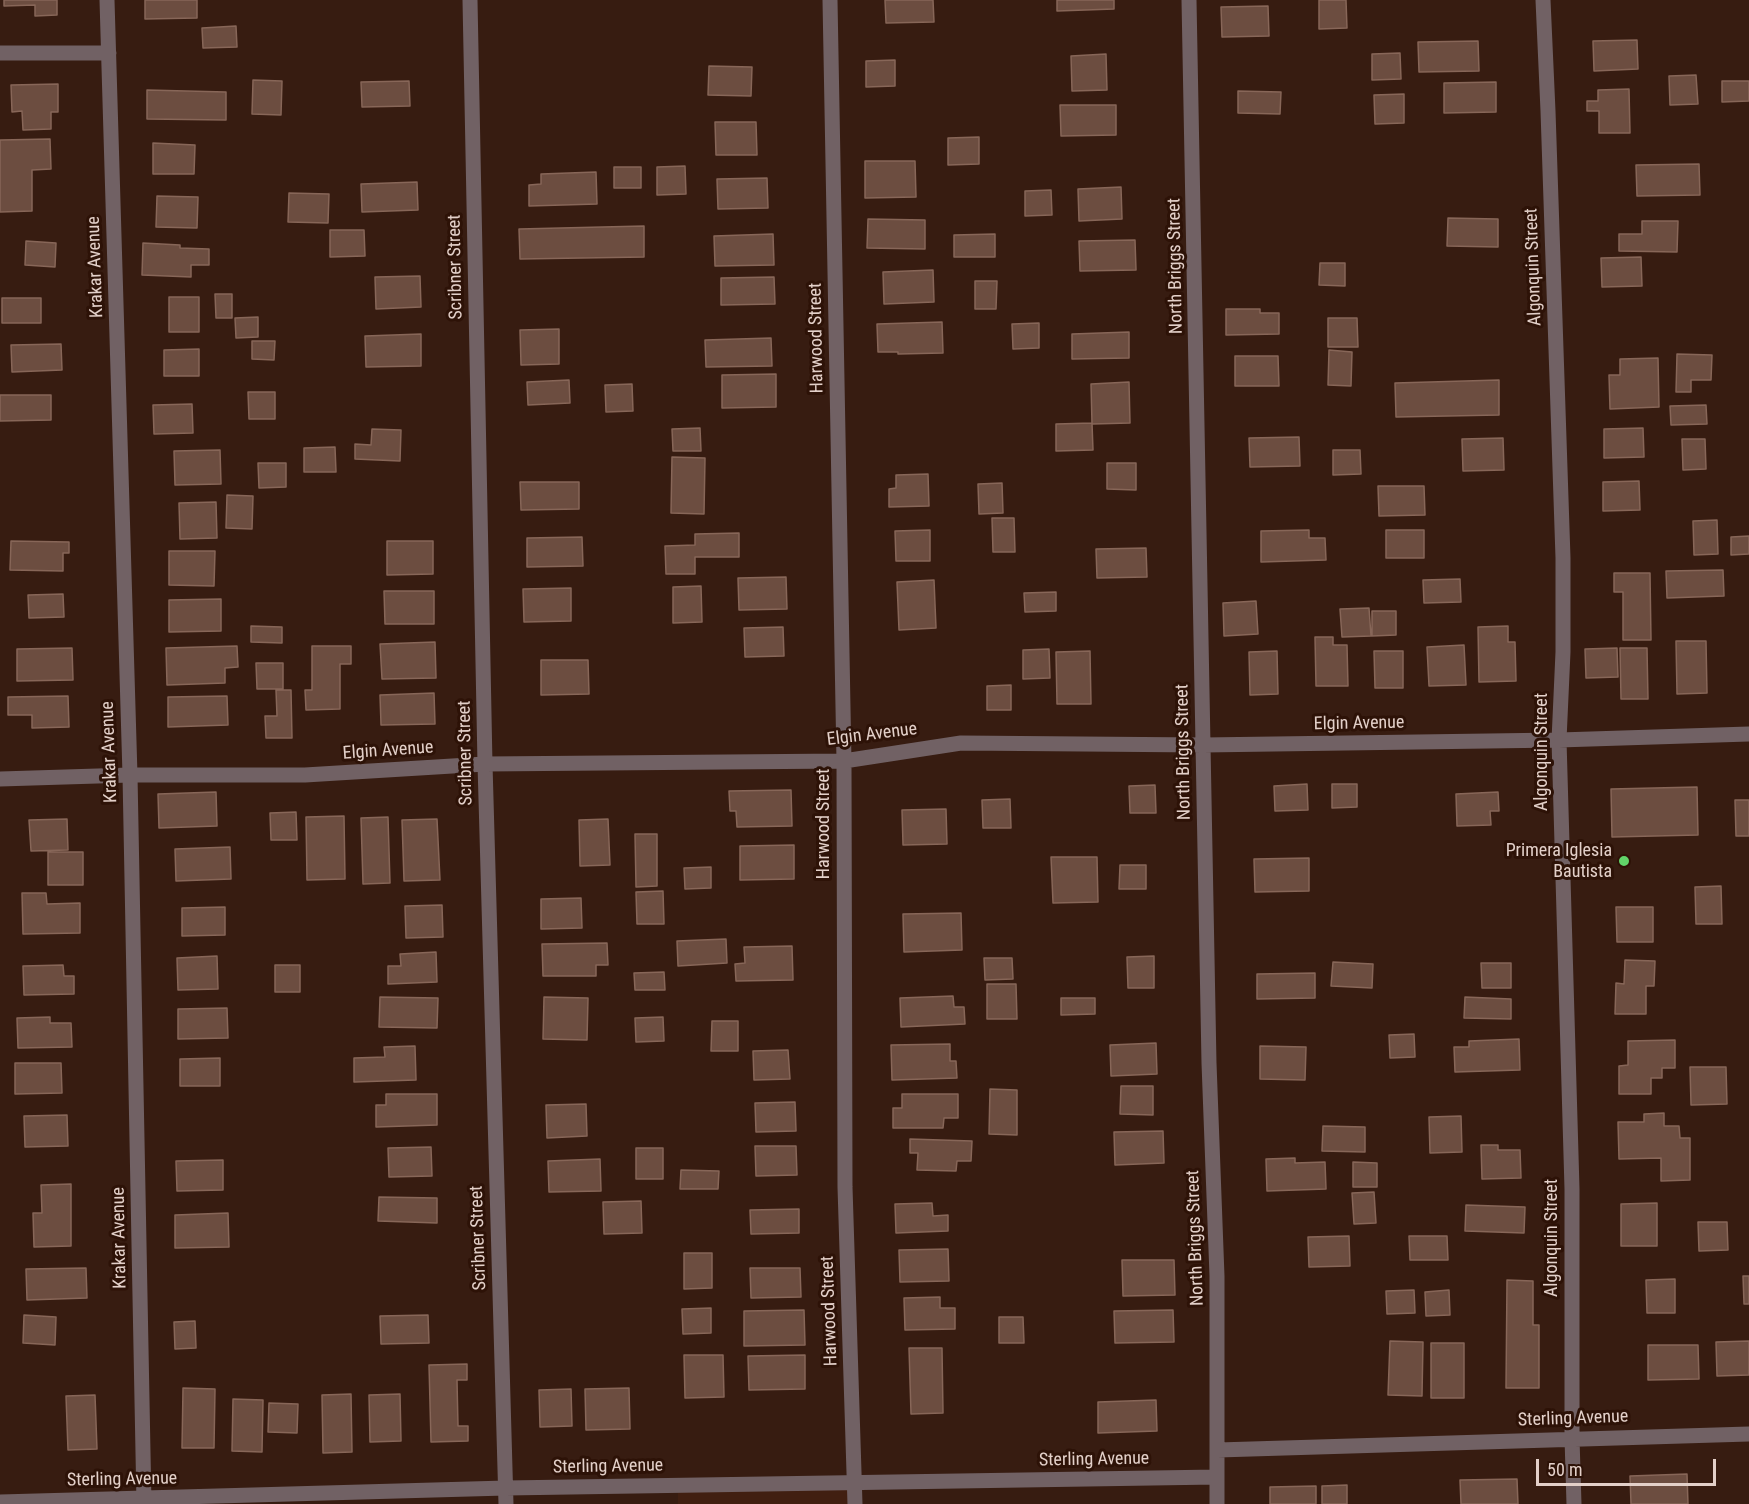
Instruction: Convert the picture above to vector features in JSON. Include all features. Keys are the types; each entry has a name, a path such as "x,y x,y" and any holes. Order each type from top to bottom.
{"street":[{"name":"Krakar Avenue","path":"107,0 130,775 144,1502"},
{"name":"Scribner Street","path":"470,0 485,764 507,1504"},
{"name":"Harwood Street","path":"830,0 844,761 845,1187 855,1504"},
{"name":"North Briggs Street","path":"1190,0 1209,1063 1217,1276 1217,1504"},
{"name":"Algonquin Street","path":"1543,0 1563,558 1563,652 1559,740 1572,1189 1574,1504"},
{"path":"0,53 109,53"},
{"name":"Elgin Avenue","path":"0,779 130,775 305,775 485,764 844,761 961,743 1203,745 1559,740 1749,734"},
{"name":"Sterling Avenue","path":"1218,1450 1749,1434"},
{"name":"Sterling Avenue","path":"0,1502 144,1502 506,1488 1217,1478"}],"shaded area":[{"path":"851,1488 851,1504 678,1504 678,1491"}],"building":[{"path":"4,0 57,0 57,15 35,16 35,5 4,6"},
{"path":"145,0 197,0 197,18 145,19"},
{"path":"885,0 933,0 934,22 886,23"},
{"path":"1057,0 1114,0 1114,9 1057,11"},
{"path":"1319,0 1346,0 1347,28 1319,29"},
{"path":"1268,6 1269,36 1222,37 1221,7"},
{"path":"236,26 237,47 203,48 202,28"},
{"path":"1637,40 1638,69 1594,71 1593,41"},
{"path":"1478,41 1479,71 1419,72 1418,42"},
{"path":"1400,53 1401,79 1372,80 1372,54"},
{"path":"1106,54 1107,90 1072,91 1071,56"},
{"path":"895,60 895,86 866,87 866,61"},
{"path":"709,66 752,67 751,96 708,95"},
{"path":"1696,75 1698,104 1670,105 1669,76"},
{"path":"253,80 282,81 281,115 252,114"},
{"path":"409,81 410,106 362,107 361,82"},
{"path":"1722,81 1749,81 1749,101 1722,102"},
{"path":"1496,82 1496,112 1444,113 1444,83"},
{"path":"58,84 58,112 51,112 51,129 23,130 22,111 12,112 11,85"},
{"path":"1629,89 1630,133 1599,133 1599,111 1587,111 1587,101 1598,101 1598,90"},
{"path":"147,90 226,92 226,120 147,119"},
{"path":"1238,91 1281,92 1280,114 1238,113"},
{"path":"1404,94 1404,123 1375,124 1374,95"},
{"path":"1060,105 1116,105 1116,135 1061,136"},
{"path":"715,122 756,122 757,155 716,155"},
{"path":"979,137 979,164 948,165 948,138"},
{"path":"50,139 51,169 32,170 32,211 0,212 0,140"},
{"path":"153,143 195,145 194,174 153,174"},
{"path":"865,161 915,161 916,197 865,198"},
{"path":"1699,164 1700,195 1637,196 1636,165"},
{"path":"685,166 686,194 657,195 657,167"},
{"path":"614,167 641,167 641,188 614,188"},
{"path":"596,172 597,204 529,206 529,185 541,184 541,174"},
{"path":"767,178 768,208 718,209 717,179"},
{"path":"417,182 418,210 362,212 361,184"},
{"path":"1121,187 1122,219 1079,221 1078,189"},
{"path":"1051,190 1052,215 1025,216 1025,191"},
{"path":"289,193 329,194 328,223 288,222"},
{"path":"157,196 198,197 197,228 156,227"},
{"path":"1448,218 1498,219 1498,247 1447,246"},
{"path":"868,219 925,220 925,249 867,248"},
{"path":"1642,221 1678,221 1677,252 1619,251 1619,234 1642,234"},
{"path":"644,226 644,257 520,259 519,229"},
{"path":"330,230 364,230 365,256 330,257"},
{"path":"773,234 774,265 715,266 714,236"},
{"path":"995,234 995,257 954,257 954,235"},
{"path":"1135,240 1136,270 1080,271 1079,241"},
{"path":"26,241 56,243 55,267 25,265"},
{"path":"143,243 209,249 209,265 191,265 191,277 142,275"},
{"path":"1641,257 1642,286 1602,287 1601,258"},
{"path":"1320,263 1345,263 1345,286 1319,285"},
{"path":"933,270 934,302 884,304 883,272"},
{"path":"420,276 421,307 376,309 375,277"},
{"path":"774,277 775,304 721,305 721,278"},
{"path":"975,281 997,281 996,309 975,309"},
{"path":"215,294 232,294 232,318 216,318"},
{"path":"169,297 199,297 199,332 169,332"},
{"path":"2,298 41,298 41,323 2,323"},
{"path":"1226,309 1260,309 1260,313 1279,313 1279,334 1226,335"},
{"path":"258,317 258,337 236,338 235,318"},
{"path":"1328,318 1357,318 1358,347 1328,347"},
{"path":"942,322 943,353 878,352 877,324"},
{"path":"1039,323 1039,348 1013,349 1012,324"},
{"path":"559,329 559,364 521,365 520,330"},
{"path":"1129,332 1129,358 1072,359 1072,334"},
{"path":"421,334 421,366 366,367 365,336"},
{"path":"771,338 772,366 706,367 705,340"},
{"path":"252,341 275,341 274,360 252,359"},
{"path":"61,344 62,370 12,372 11,345"},
{"path":"199,349 199,376 164,376 164,350"},
{"path":"1329,350 1352,352 1351,386 1328,385"},
{"path":"1677,354 1712,355 1711,380 1691,380 1691,392 1676,392"},
{"path":"1235,356 1278,356 1279,386 1235,386"},
{"path":"1658,358 1659,407 1610,409 1609,375 1620,375 1620,359"},
{"path":"776,374 776,407 722,408 722,375"},
{"path":"569,380 570,403 528,405 527,382"},
{"path":"1499,380 1499,415 1396,417 1395,383"},
{"path":"1129,382 1130,423 1092,424 1091,384"},
{"path":"632,384 633,411 606,412 605,385"},
{"path":"248,392 275,392 275,419 249,419"},
{"path":"0,395 51,395 51,420 0,421"},
{"path":"192,404 193,433 154,434 153,405"},
{"path":"1706,405 1707,424 1671,425 1670,406"},
{"path":"1092,423 1093,450 1056,451 1056,424"},
{"path":"700,428 701,451 673,451 672,429"},
{"path":"1643,428 1644,457 1604,458 1604,429"},
{"path":"372,429 401,430 400,461 355,459 355,444 371,445"},
{"path":"1299,437 1300,466 1250,467 1249,438"},
{"path":"1503,438 1504,470 1463,471 1462,439"},
{"path":"1682,439 1705,439 1706,469 1683,470"},
{"path":"335,447 336,472 304,472 304,448"},
{"path":"220,450 221,484 175,485 174,451"},
{"path":"1333,450 1360,450 1361,474 1333,475"},
{"path":"672,457 705,458 704,514 671,513"},
{"path":"258,463 286,463 286,487 259,488"},
{"path":"1107,463 1136,463 1136,490 1107,489"},
{"path":"928,474 929,506 889,507 889,489 896,488 896,475"},
{"path":"1639,481 1640,510 1603,511 1603,482"},
{"path":"520,482 579,482 579,509 521,510"},
{"path":"1002,483 1003,513 979,514 978,484"},
{"path":"1378,486 1424,486 1425,515 1379,516"},
{"path":"227,495 253,496 252,529 226,528"},
{"path":"216,502 217,538 180,539 179,503"},
{"path":"992,518 1014,518 1015,552 993,552"},
{"path":"1717,520 1718,554 1694,555 1693,521"},
{"path":"930,530 930,561 896,561 895,531"},
{"path":"1309,530 1309,538 1325,538 1326,560 1261,562 1261,531"},
{"path":"1386,530 1424,530 1424,558 1386,558"},
{"path":"739,533 739,557 695,557 695,574 666,574 665,546 695,545 695,534"},
{"path":"1749,536 1749,554 1731,555 1731,537"},
{"path":"582,537 583,566 527,567 527,538"},
{"path":"11,541 69,542 69,553 63,553 63,571 10,570"},
{"path":"387,541 433,541 433,574 387,575"},
{"path":"1146,548 1147,577 1097,578 1096,549"},
{"path":"169,551 215,551 214,586 169,585"},
{"path":"1723,570 1724,596 1667,598 1666,571"},
{"path":"1614,573 1650,573 1651,640 1623,640 1623,592 1614,592"},
{"path":"786,577 787,609 739,610 738,578"},
{"path":"1460,579 1461,602 1424,603 1423,580"},
{"path":"934,580 936,628 899,630 897,582"},
{"path":"701,586 702,622 673,623 673,587"},
{"path":"571,588 571,621 524,622 523,589"},
{"path":"384,591 434,591 434,624 385,624"},
{"path":"1056,592 1056,611 1025,612 1024,593"},
{"path":"63,594 64,617 29,618 28,595"},
{"path":"221,599 221,631 169,632 169,600"},
{"path":"1256,601 1258,634 1224,636 1223,603"},
{"path":"1369,608 1371,636 1342,637 1340,609"},
{"path":"1372,611 1396,611 1396,635 1372,636"},
{"path":"251,626 282,627 282,643 251,642"},
{"path":"1508,626 1508,642 1515,642 1516,681 1479,682 1478,627"},
{"path":"783,627 784,656 745,657 744,628"},
{"path":"1315,637 1333,637 1333,645 1347,645 1348,686 1316,686"},
{"path":"1676,641 1706,641 1707,693 1677,694"},
{"path":"435,642 436,678 382,679 380,644"},
{"path":"1464,645 1466,685 1429,686 1427,647"},
{"path":"237,646 238,667 225,668 225,683 167,685 166,648"},
{"path":"312,646 351,646 351,664 340,664 340,709 306,710 305,690 312,690"},
{"path":"72,648 73,680 17,681 17,649"},
{"path":"1617,648 1618,677 1586,678 1585,649"},
{"path":"1620,648 1647,648 1648,699 1621,699"},
{"path":"1049,649 1050,678 1023,679 1023,650"},
{"path":"1090,651 1091,704 1057,704 1056,652"},
{"path":"1277,651 1278,694 1250,695 1249,652"},
{"path":"1374,651 1403,651 1403,688 1375,688"},
{"path":"541,660 588,660 589,694 541,695"},
{"path":"256,663 283,663 283,689 257,689"},
{"path":"1011,685 1011,710 987,710 987,686"},
{"path":"276,690 291,690 292,738 266,738 265,716 277,716"},
{"path":"434,693 435,724 381,725 380,695"},
{"path":"68,696 69,727 32,728 32,715 8,715 8,697"},
{"path":"227,696 228,725 168,727 168,697"},
{"path":"1307,784 1308,810 1275,811 1274,786"},
{"path":"1332,784 1357,784 1357,807 1332,808"},
{"path":"1155,785 1156,813 1130,813 1129,786"},
{"path":"1697,787 1698,835 1612,837 1611,789"},
{"path":"791,790 792,826 737,827 736,811 730,811 729,791"},
{"path":"216,792 217,826 159,828 158,794"},
{"path":"1498,792 1499,811 1490,811 1491,825 1457,826 1456,794"},
{"path":"1010,799 1011,828 983,828 982,800"},
{"path":"1735,800 1749,800 1749,836 1736,836"},
{"path":"946,809 947,844 903,845 902,810"},
{"path":"296,812 297,840 271,840 270,813"},
{"path":"344,816 345,879 307,880 306,817"},
{"path":"388,817 390,883 363,884 361,818"},
{"path":"67,819 68,850 31,851 29,820"},
{"path":"437,819 440,880 404,881 402,820"},
{"path":"608,819 610,865 580,866 579,820"},
{"path":"635,834 657,834 657,886 636,887"},
{"path":"794,845 794,879 740,880 740,846"},
{"path":"230,847 231,879 176,881 175,849"},
{"path":"48,852 83,852 83,885 48,885"},
{"path":"1051,857 1097,857 1098,902 1053,903"},
{"path":"1309,858 1309,891 1255,892 1254,859"},
{"path":"1120,865 1146,865 1146,889 1119,889"},
{"path":"711,867 711,888 685,889 684,868"},
{"path":"1721,886 1722,924 1696,924 1695,887"},
{"path":"663,891 664,924 637,924 636,892"},
{"path":"22,893 46,893 47,904 80,903 80,933 23,934"},
{"path":"581,898 582,928 541,929 541,899"},
{"path":"442,905 443,937 406,938 405,906"},
{"path":"225,907 225,935 182,936 182,908"},
{"path":"1616,907 1653,907 1653,942 1617,942"},
{"path":"961,913 962,950 904,952 903,914"},
{"path":"726,939 727,963 678,966 677,941"},
{"path":"607,943 608,965 596,965 596,976 543,976 542,944"},
{"path":"792,946 793,980 736,981 735,964 745,963 744,947"},
{"path":"436,952 437,982 388,984 388,966 401,966 400,954"},
{"path":"217,956 218,989 178,990 177,958"},
{"path":"1154,956 1154,988 1128,988 1127,957"},
{"path":"984,958 1012,958 1013,979 985,980"},
{"path":"1625,960 1655,961 1654,986 1646,986 1646,1014 1615,1014 1616,983 1624,984"},
{"path":"1333,962 1373,964 1372,988 1331,986"},
{"path":"1481,963 1511,963 1511,988 1482,988"},
{"path":"63,965 64,976 74,976 74,994 24,995 23,966"},
{"path":"275,965 300,965 300,992 275,992"},
{"path":"664,972 665,990 635,990 634,973"},
{"path":"1315,973 1315,998 1257,999 1257,974"},
{"path":"987,984 1016,984 1017,1019 987,1019"},
{"path":"953,996 954,1007 964,1007 965,1024 901,1027 900,998"},
{"path":"380,997 438,998 437,1028 379,1027"},
{"path":"544,997 588,998 587,1040 543,1039"},
{"path":"1465,997 1511,999 1511,1019 1464,1018"},
{"path":"1061,998 1095,998 1095,1014 1061,1015"},
{"path":"227,1008 228,1038 178,1039 178,1009"},
{"path":"50,1017 50,1023 71,1023 72,1047 18,1048 17,1018"},
{"path":"663,1017 664,1041 636,1042 635,1018"},
{"path":"712,1021 738,1021 738,1051 711,1051"},
{"path":"1414,1034 1415,1057 1390,1058 1389,1035"},
{"path":"1519,1039 1520,1070 1455,1072 1454,1047 1469,1047 1469,1041"},
{"path":"1675,1040 1675,1068 1662,1068 1662,1078 1651,1078 1651,1094 1619,1094 1619,1066 1628,1065 1628,1041"},
{"path":"1156,1043 1157,1074 1111,1076 1110,1045"},
{"path":"950,1044 950,1061 956,1061 957,1078 892,1080 891,1045"},
{"path":"415,1046 416,1080 354,1082 354,1058 385,1057 384,1047"},
{"path":"1260,1046 1306,1047 1305,1080 1260,1079"},
{"path":"788,1050 790,1079 754,1080 753,1051"},
{"path":"220,1058 220,1086 180,1086 180,1059"},
{"path":"15,1063 61,1063 62,1093 15,1094"},
{"path":"1690,1067 1726,1067 1727,1104 1691,1105"},
{"path":"1121,1086 1153,1086 1153,1115 1120,1114"},
{"path":"990,1089 1017,1090 1017,1135 989,1134"},
{"path":"386,1094 437,1094 437,1125 376,1127 376,1105 386,1105"},
{"path":"902,1094 958,1094 958,1118 944,1118 943,1128 893,1128 893,1108 902,1108"},
{"path":"795,1102 796,1131 756,1132 755,1103"},
{"path":"586,1104 587,1136 547,1138 546,1105"},
{"path":"1664,1113 1664,1126 1679,1126 1680,1138 1690,1138 1690,1180 1661,1181 1661,1158 1619,1159 1618,1122 1644,1122 1644,1114"},
{"path":"67,1115 68,1146 25,1147 24,1116"},
{"path":"1461,1116 1462,1152 1430,1153 1429,1117"},
{"path":"1323,1126 1365,1127 1365,1152 1322,1151"},
{"path":"1163,1131 1164,1163 1115,1165 1114,1132"},
{"path":"910,1139 972,1141 971,1161 957,1161 956,1171 917,1170 918,1153 910,1153"},
{"path":"1481,1145 1498,1145 1498,1150 1520,1150 1521,1178 1482,1179"},
{"path":"755,1146 796,1146 797,1175 756,1176"},
{"path":"431,1147 432,1176 389,1177 388,1148"},
{"path":"636,1148 663,1148 663,1179 636,1179"},
{"path":"1295,1158 1295,1163 1325,1162 1326,1189 1267,1191 1266,1159"},
{"path":"600,1159 601,1191 549,1192 548,1161"},
{"path":"223,1160 223,1190 177,1191 176,1161"},
{"path":"1353,1162 1377,1163 1377,1187 1353,1187"},
{"path":"681,1170 719,1171 718,1189 680,1189"},
{"path":"71,1184 71,1246 34,1247 33,1213 42,1213 41,1185"},
{"path":"1374,1192 1376,1223 1354,1224 1352,1193"},
{"path":"379,1197 437,1198 437,1223 378,1221"},
{"path":"641,1201 642,1233 604,1234 603,1202"},
{"path":"932,1203 933,1216 948,1215 948,1231 896,1233 895,1204"},
{"path":"1657,1203 1657,1246 1621,1246 1621,1204"},
{"path":"1466,1205 1525,1207 1524,1233 1465,1231"},
{"path":"799,1209 799,1233 751,1234 750,1210"},
{"path":"228,1213 229,1247 175,1248 175,1215"},
{"path":"1698,1222 1727,1222 1728,1250 1699,1251"},
{"path":"1349,1236 1350,1266 1309,1267 1308,1237"},
{"path":"1409,1236 1447,1236 1448,1260 1410,1260"},
{"path":"948,1249 949,1281 900,1282 899,1250"},
{"path":"684,1253 712,1253 712,1288 684,1289"},
{"path":"1122,1260 1174,1260 1175,1295 1123,1296"},
{"path":"86,1268 87,1298 27,1300 26,1269"},
{"path":"750,1268 800,1268 801,1297 751,1298"},
{"path":"1743,1276 1749,1276 1749,1304 1744,1304"},
{"path":"1675,1279 1675,1313 1647,1313 1646,1280"},
{"path":"1507,1280 1533,1281 1533,1325 1539,1325 1539,1388 1506,1388"},
{"path":"1414,1290 1415,1313 1387,1314 1386,1291"},
{"path":"1449,1290 1450,1315 1426,1316 1425,1292"},
{"path":"940,1297 940,1308 955,1308 955,1329 905,1330 904,1298"},
{"path":"711,1308 711,1333 683,1334 682,1309"},
{"path":"804,1310 805,1345 744,1346 744,1311"},
{"path":"1173,1310 1174,1342 1115,1343 1114,1311"},
{"path":"24,1315 56,1317 55,1345 23,1343"},
{"path":"428,1315 429,1343 381,1344 380,1316"},
{"path":"999,1317 1023,1317 1024,1343 999,1343"},
{"path":"195,1321 196,1348 175,1349 174,1322"},
{"path":"1390,1341 1423,1342 1422,1396 1388,1395"},
{"path":"1749,1341 1749,1375 1717,1376 1716,1342"},
{"path":"1431,1343 1464,1343 1464,1398 1431,1398"},
{"path":"1648,1345 1698,1345 1699,1379 1648,1380"},
{"path":"909,1348 942,1348 943,1413 911,1414"},
{"path":"684,1355 723,1355 724,1397 685,1398"},
{"path":"805,1355 805,1389 749,1390 748,1356"},
{"path":"467,1364 467,1380 457,1380 458,1426 468,1426 468,1441 431,1442 429,1365"},
{"path":"183,1388 215,1389 214,1448 182,1448"},
{"path":"629,1388 630,1429 586,1430 585,1389"},
{"path":"571,1389 572,1426 540,1427 539,1390"},
{"path":"351,1394 352,1452 323,1453 322,1395"},
{"path":"400,1394 401,1441 370,1442 369,1395"},
{"path":"95,1395 97,1449 68,1450 66,1396"},
{"path":"233,1399 263,1400 262,1452 232,1451"},
{"path":"1156,1400 1157,1431 1098,1433 1098,1402"},
{"path":"269,1403 298,1404 297,1433 268,1432"},
{"path":"1687,1474 1688,1504 1631,1504 1630,1476"},
{"path":"1517,1479 1518,1504 1461,1504 1460,1480"},
{"path":"1347,1485 1347,1504 1322,1504 1322,1486"},
{"path":"1316,1486 1316,1504 1270,1504 1270,1487"}],"place":[{"name":"Primera Iglesia Bautista","path":"1624,861"}]}
